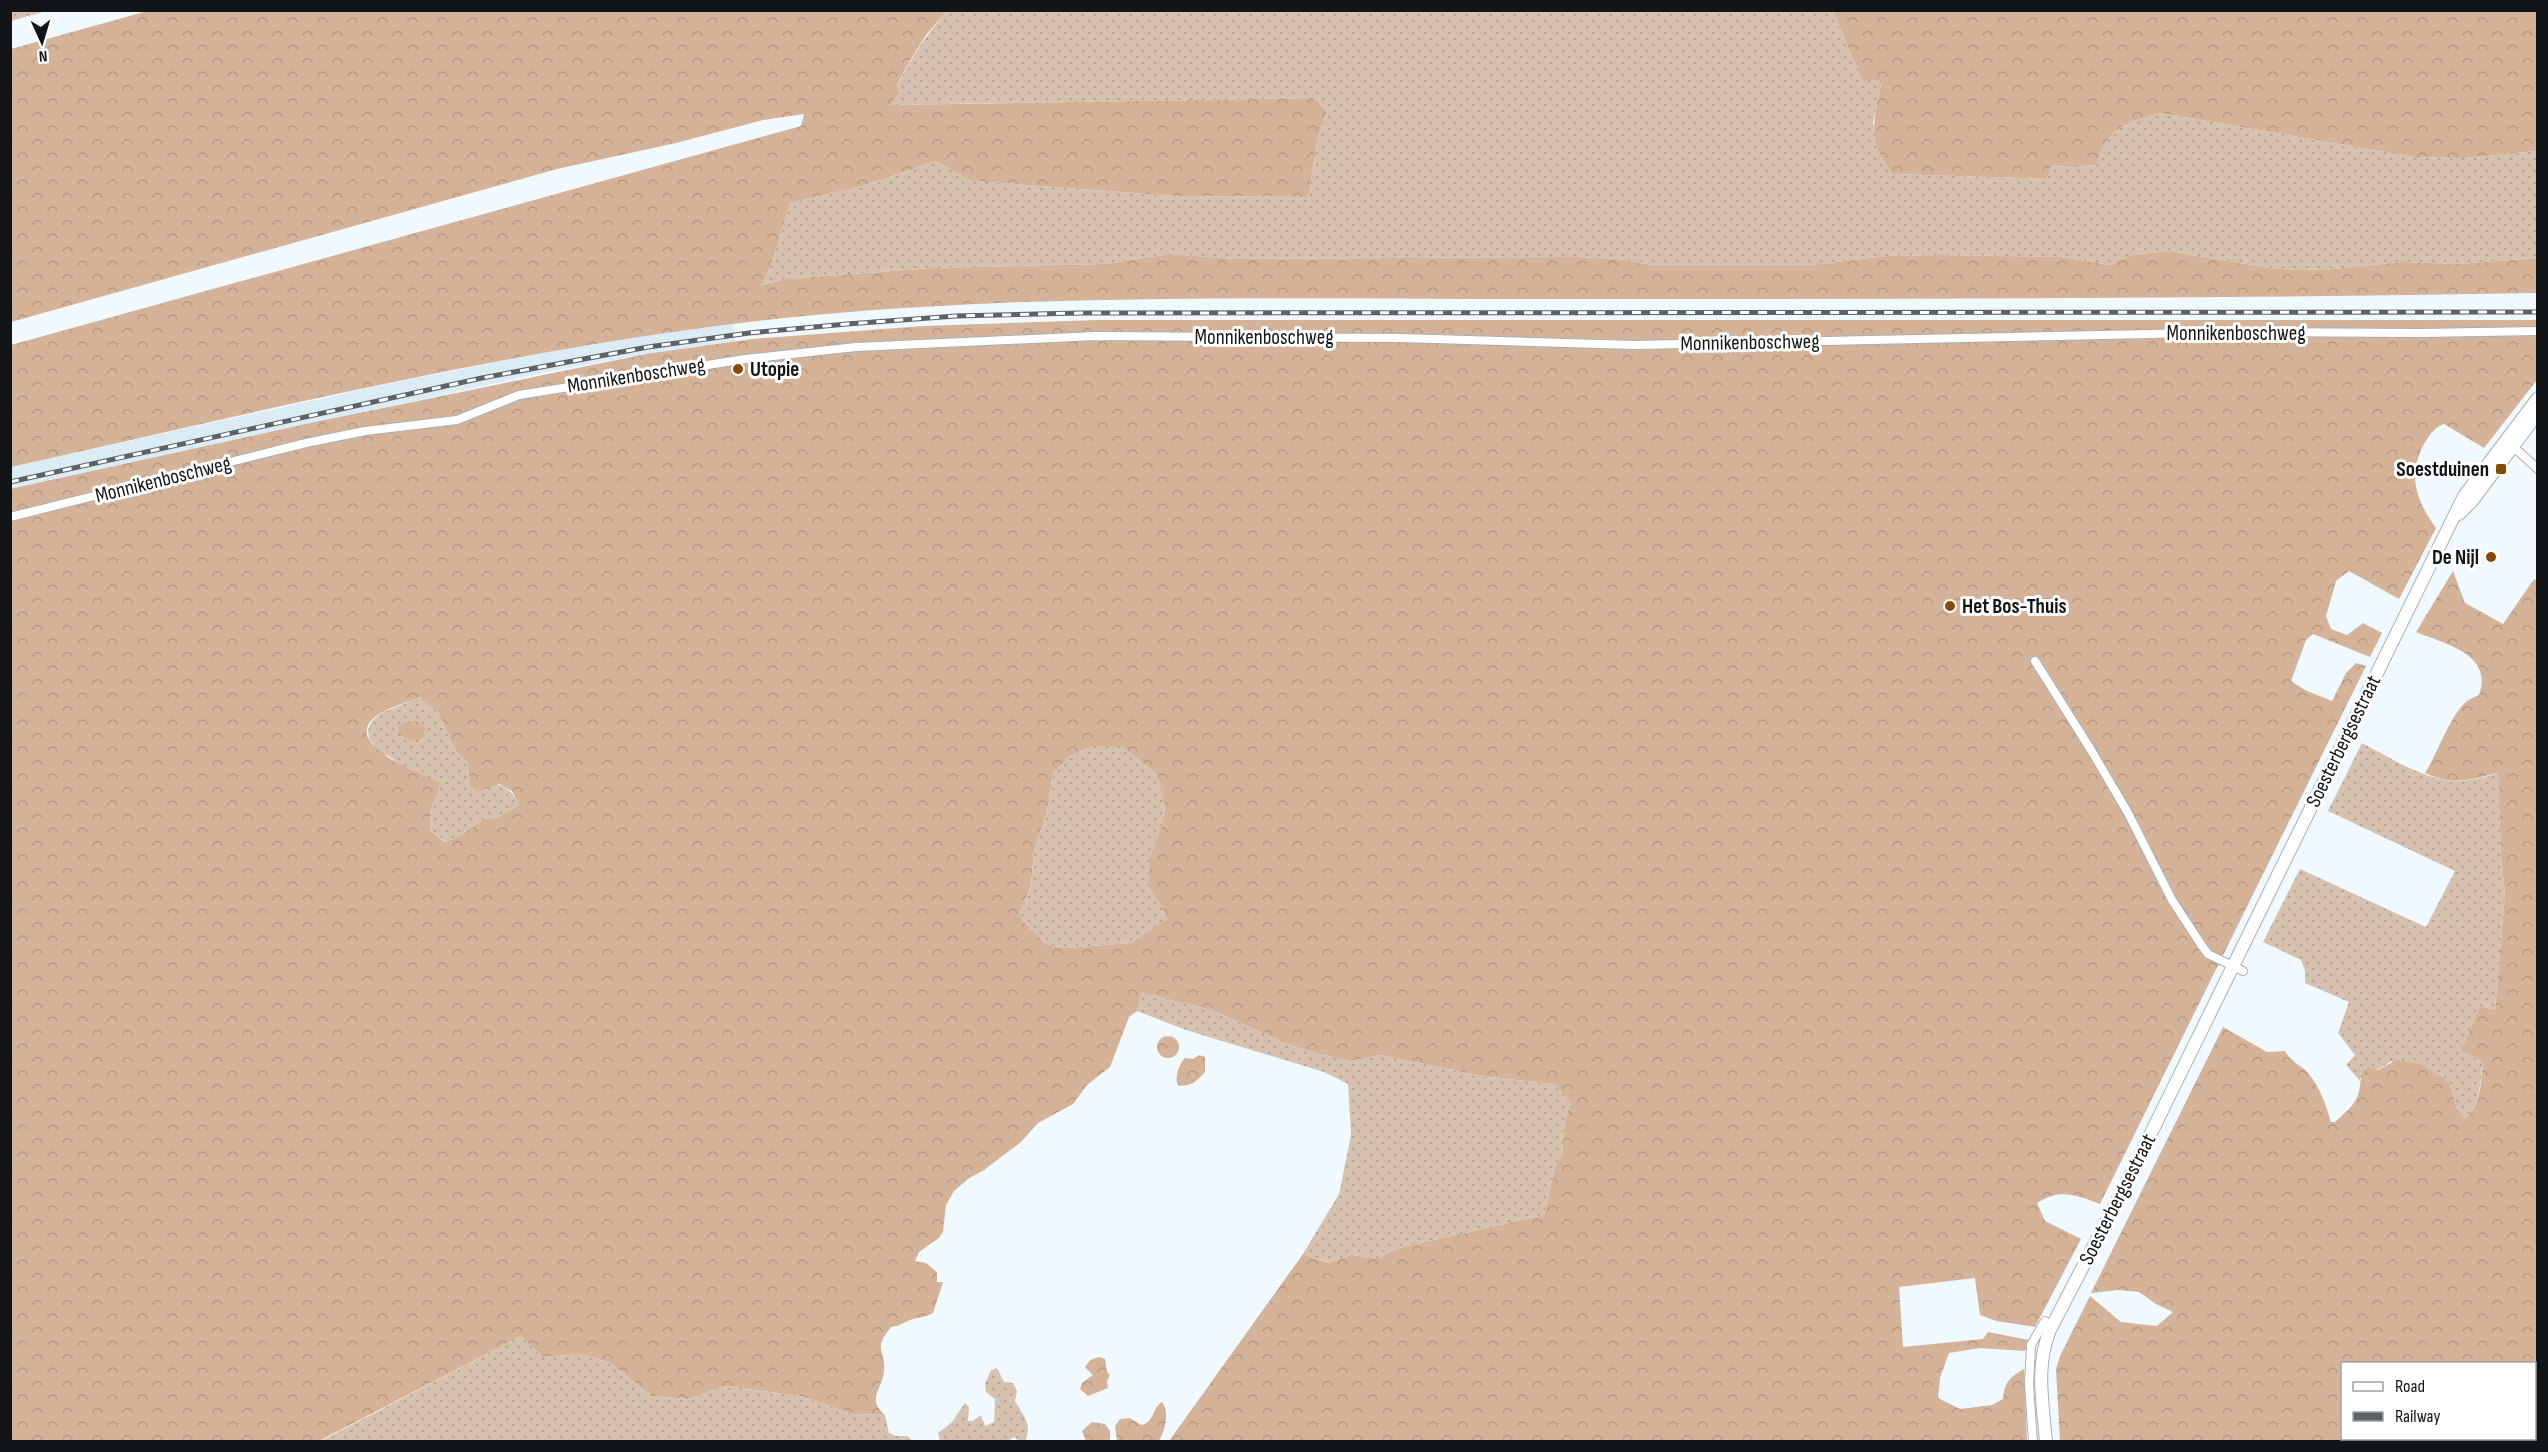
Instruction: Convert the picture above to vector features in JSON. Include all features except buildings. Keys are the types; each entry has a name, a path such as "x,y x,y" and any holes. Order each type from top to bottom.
{"main road":[{"name":"Soesterbergsestraat","path":"2509,443 2538,398"},
{"name":"Soesterbergsestraat","path":"2046,1442 2040,1367 2044,1346 2237,969 2409,606 2464,496 2538,413"}],"street":[{"name":"Monnikenboschweg","path":"10,517 306,443 365,431 457,420 519,395 745,358 856,347 1095,336 1412,338 1635,345 2231,332 2538,331"},
{"path":"2509,443 2538,469"},
{"path":"2035,661 2128,813 2172,900 2190,929 2208,954 2237,969"},
{"path":"2033,1442 2028,1385 2031,1345 2045,1321"}],"shaded area":[{"path":"11,10 46,10 46,11 11,21"},
{"path":"947,11 1833,11 1862,80 1882,80 1873,123 1894,174 2047,179 2051,166 2096,165 2107,142 2119,128 2160,113 2415,157 2464,158 2537,151 2537,258 2459,264 2401,262 2324,270 2275,269 2168,251 2132,255 2110,265 2061,257 1941,255 1886,256 1805,266 1656,266 1618,259 1578,257 1235,259 1169,254 1107,264 933,268 786,279 760,285 772,263 790,203 863,186 936,161 974,181 1175,196 1308,197 1318,137 1327,111 1313,98 889,105 914,55"},
{"path":"733,324 735,341 547,372 11,489 10,467 402,381 614,339"},
{"path":"420,697 439,714 456,752 467,762 470,784 493,784 505,787 519,805 497,818 484,819 458,837 446,842 430,830 431,808 438,794 390,757 380,753 369,739 368,730 372,721 381,713"},
{"path":"2362,743 2406,766 2440,779 2464,781 2498,773 2501,857 2505,894 2495,1010 2480,1006 2461,1051 2483,1062 2477,1100 2465,1118 2457,1109 2449,1082 2391,1061 2360,1078 2360,1081 2346,1065 2355,1055 2338,1033 2349,1002 2305,983 2305,971 2301,960 2263,942 2300,869 2426,927 2455,871 2328,811"},
{"path":"1093,746 1121,746 1157,774 1165,807 1161,827 1150,857 1170,918 1131,943 1066,948 1046,944 1024,922 1020,913 1031,885 1034,850 1047,813 1053,773 1070,756"},
{"path":"1142,993 1212,1010 1285,1043 1319,1054 1351,1061 1381,1055 1482,1076 1554,1084 1570,1102 1564,1128 1562,1154 1555,1167 1544,1215 1399,1248 1379,1258 1351,1255 1330,1263 1303,1254 1339,1194 1351,1135 1348,1084 1324,1072 1186,1030 1137,1011"},
{"path":"521,1336 542,1357 582,1354 610,1363 652,1396 688,1399 725,1386 801,1396 853,1414 885,1415 889,1433 896,1436 907,1436 913,1441 319,1442"},
{"path":"997,1368 1004,1382 1013,1383 1017,1391 1015,1401 1024,1416 1028,1430 1025,1441 1019,1441 1014,1437 1008,1441 940,1441 938,1433 952,1422 965,1403 969,1407 968,1421 973,1421 981,1415 985,1426 994,1422 995,1399 986,1392 985,1384 991,1370"}],"green space":[{"path":"151,10 947,11 926,35 908,64 897,85 898,92 890,105 1313,98 1327,111 1318,137 1308,197 1175,196 973,181 936,161 863,186 790,203 772,263 761,285 786,279 933,268 1107,264 1169,254 1235,259 1578,257 1618,259 1656,266 1805,266 1886,256 1941,255 2061,257 2110,265 2132,255 2168,251 2275,269 2324,270 2401,262 2459,264 2537,258 2537,293 2039,298 1273,298 1094,300 915,307 723,325 518,358 416,377 11,467 11,345 801,126 804,114 763,120 676,143 557,169 11,322 11,49"},
{"path":"1833,11 2537,11 2537,151 2464,158 2415,157 2160,113 2119,128 2107,142 2096,165 2051,166 2047,179 1893,174 1884,162 1874,129 1882,80 1862,80"},
{"path":"1097,320 2537,320 2537,380 2484,448 2444,424 2440,425 2426,441 2416,466 2416,487 2423,507 2436,528 2399,599 2349,571 2336,581 2326,616 2331,629 2347,635 2363,623 2382,633 2370,657 2313,634 2306,640 2291,681 2305,690 2332,701 2346,673 2356,663 2366,666 2100,1204 2068,1194 2045,1198 2037,1203 2045,1221 2081,1239 2035,1327 1996,1321 1980,1315 1975,1278 1899,1287 1903,1347 1983,1339 1988,1332 2029,1340 2025,1351 1980,1348 1949,1353 1940,1378 1938,1398 1960,1409 1992,1405 2003,1399 2009,1381 2024,1369 2027,1441 1169,1441 1303,1254 1329,1263 1351,1255 1379,1258 1399,1248 1544,1215 1555,1167 1562,1154 1564,1128 1570,1102 1554,1084 1482,1076 1381,1055 1351,1061 1319,1054 1285,1043 1212,1010 1142,993 1137,1011 1129,1017 1110,1067 1087,1085 1073,1104 1038,1123 1021,1142 954,1191 946,1205 943,1232 939,1238 919,1252 915,1261 926,1263 937,1272 937,1282 943,1282 933,1313 891,1327 882,1341 884,1371 876,1399 879,1409 885,1415 853,1414 801,1396 725,1386 688,1399 652,1396 610,1363 582,1354 542,1357 521,1336 319,1441 11,1441 10,489 315,422 646,354 752,339 923,326","holes":["420,697 439,714 456,752 467,762 470,784 477,792 499,784 512,791 519,805 497,818 484,819 458,837 445,842 430,830 431,808 438,794 439,782 385,755 373,745 367,734 369,724 381,713","1093,746 1121,746 1157,774 1165,808 1150,857 1149,887 1169,918 1131,943 1066,948 1046,944 1024,922 1020,913 1031,885 1034,850 1047,813 1053,773 1070,756"]},
{"path":"2453,571 2465,603 2503,624 2534,579 2537,581 2537,1441 2060,1441 2056,1369 2060,1356 2090,1296 2121,1322 2157,1326 2173,1312 2139,1292 2119,1290 2091,1293 2223,1027 2267,1052 2285,1051 2313,1079 2331,1122 2335,1122 2354,1103 2361,1077 2368,1067 2378,1070 2396,1060 2421,1064 2449,1082 2457,1109 2465,1118 2474,1107 2479,1093 2483,1062 2461,1051 2480,1006 2495,1010 2505,894 2501,857 2498,773 2454,781 2425,773 2454,717 2466,702 2479,695 2482,681 2480,670 2473,660 2453,646 2416,632"},
{"path":"418,722 425,728 422,739 411,741 399,734 398,729 403,723"},
{"path":"1168,1036 1176,1039 1179,1047 1176,1055 1168,1058 1160,1055 1157,1047 1160,1039"},
{"path":"1199,1055 1205,1057 1205,1072 1190,1084 1178,1085 1177,1074 1183,1060 1193,1059"},
{"path":"1099,1357 1105,1359 1107,1372 1110,1375 1107,1381 1108,1388 1088,1396 1080,1389 1082,1383 1093,1375 1085,1367 1090,1360"},
{"path":"1162,1402 1166,1411 1166,1422 1159,1441 1117,1441 1115,1426 1120,1419 1130,1418 1141,1425 1146,1423"},
{"path":"1092,1422 1105,1424 1110,1431 1110,1439 1086,1441 1082,1431"}],"railway":[{"path":"10,482 482,378 648,347 749,333 956,316 1080,313 2538,312"}],"place":[{"name":"Utopie","path":"738,369"},
{"name":"Soestduinen","path":"2501,469"},
{"name":"De Nijl","path":"2491,557"},
{"name":"Het Bos-Thuis","path":"1950,606"}]}
